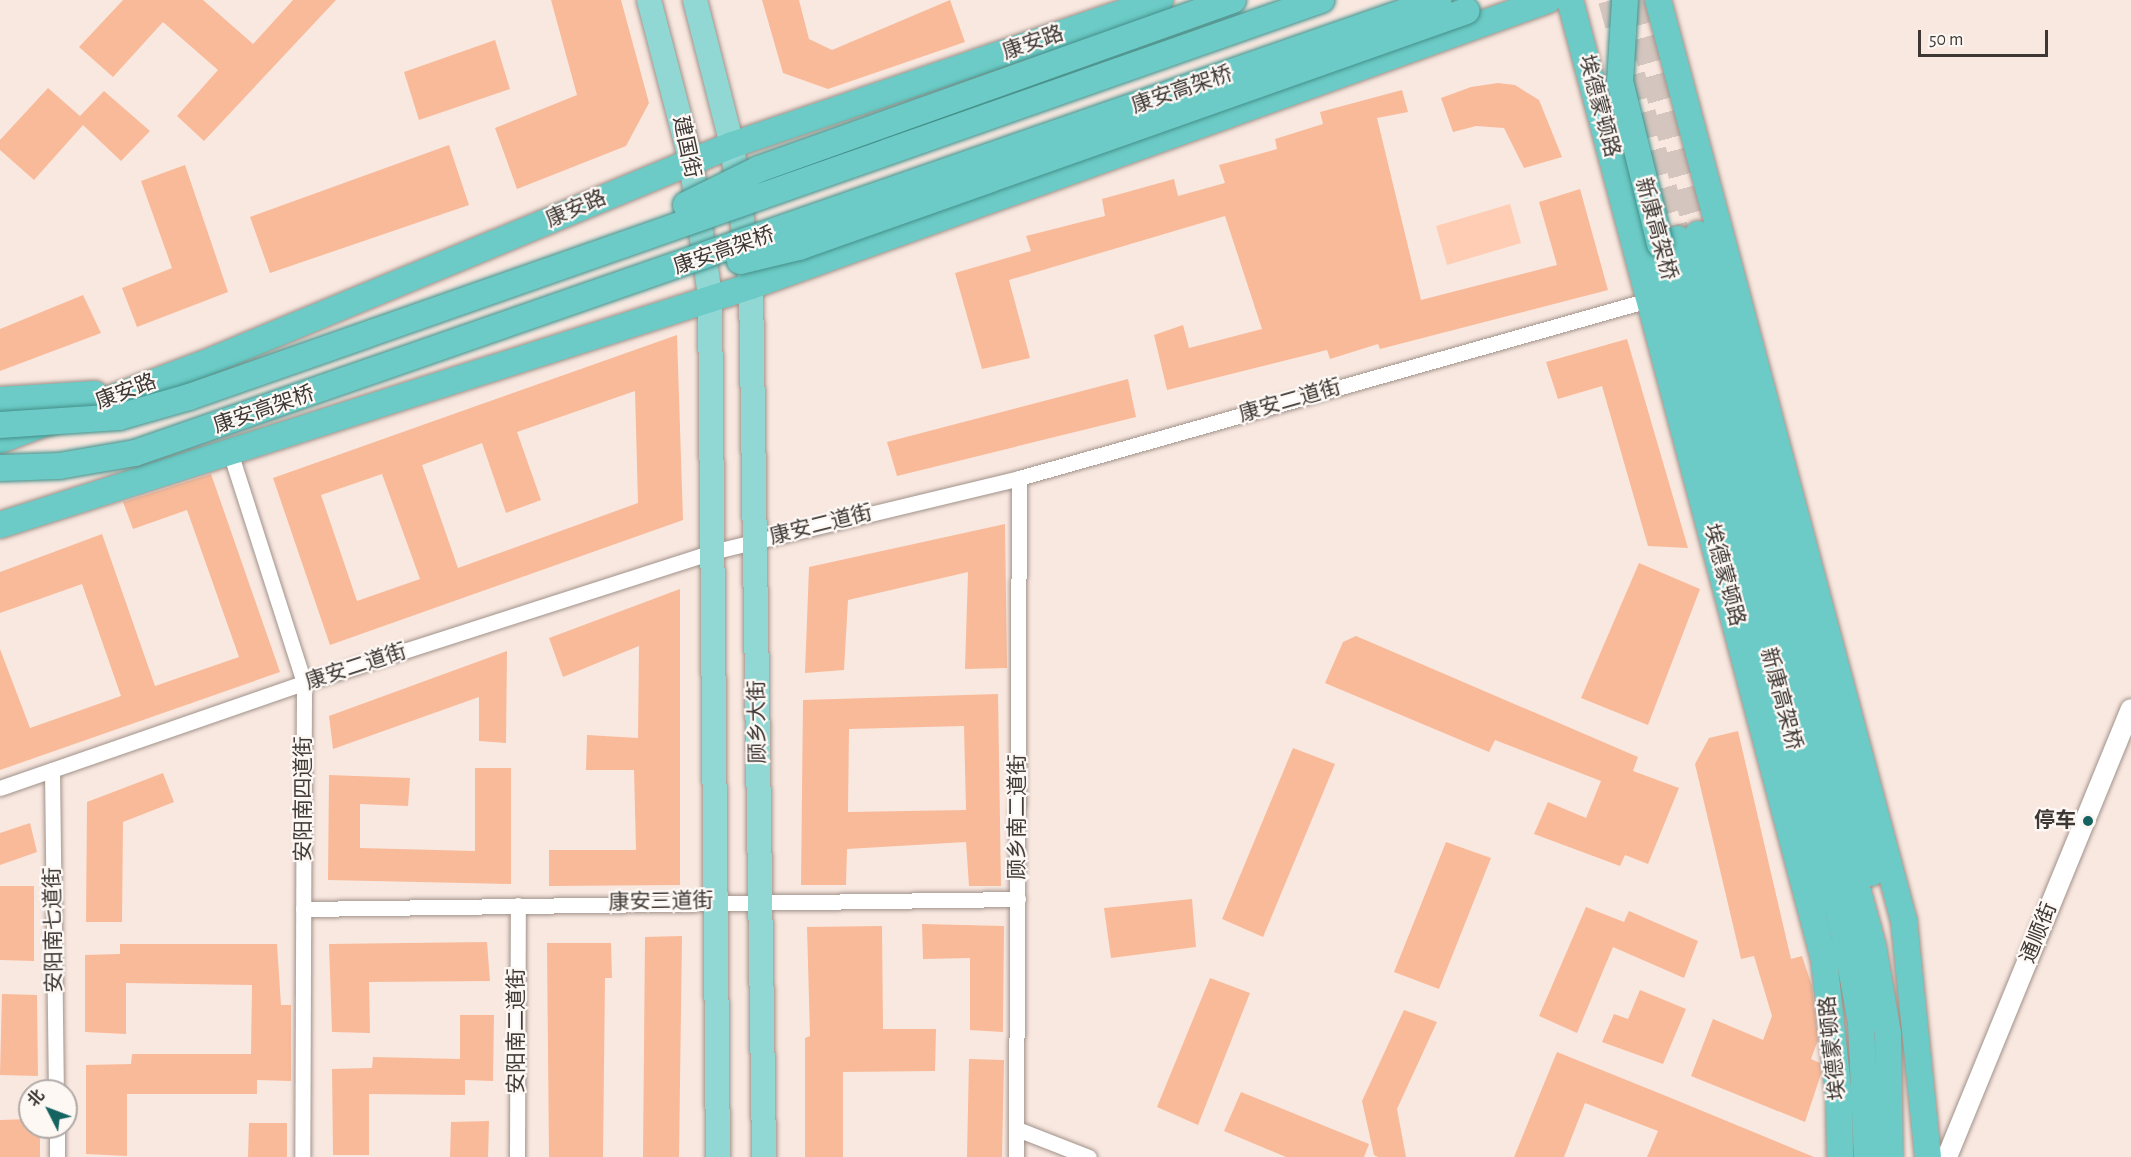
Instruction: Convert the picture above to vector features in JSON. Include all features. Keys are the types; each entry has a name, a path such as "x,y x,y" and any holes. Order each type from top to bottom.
{"highway":[{"name":"康安路","path":"0,440 131,390 732,145 1160,0"},
{"path":"589,253 759,169 1233,0"},
{"name":"康安高架桥","path":"0,425 79,422 163,405 589,253 1321,0"},
{"name":"康安高架桥","path":"0,468 59,466 135,453 597,296 1439,0"},
{"path":"597,296 799,247 1466,11 1546,0"},
{"path":"0,525 710,296 751,286 1546,0"},
{"name":"埃德蒙顿路","path":"1570,0 1652,299 1824,959 1839,1096 1840,1157"},
{"name":"新康高架桥","path":"1625,0 1619,51 1624,108 1847,945 1861,1023 1867,1157"},
{"path":"1658,0 1904,921 1911,1008 1928,1157"},
{"path":"1890,1157 1888,1034 1873,946 1688,236 1911,1008"},
{"path":"0,400 131,390"}],"main road":[{"name":"建国街","path":"649,0 691,161 710,296"},
{"name":"建国街","path":"695,0 732,145 751,286"},
{"name":"顾乡大街","path":"751,286 764,1157"},
{"name":"顾乡大街","path":"710,296 716,551 718,1157"}],"street":[{"name":"康安二道街","path":"0,788 304,683 716,551 1020,478 1652,299"},
{"name":"安阳南四道街","path":"230,452 304,683 302,1157"},
{"name":"顾乡南二道街","path":"1017,1157 1020,478"},
{"name":"通顺街","path":"1947,1157 2131,709"},
{"name":"安阳南七道街","path":"52,770 56,1079"},
{"name":"康安三道街","path":"303,909 717,900 1018,898"},
{"name":"安阳南二道街","path":"517,1157 518,905"},
{"path":"1017,1129 1089,1157"},
{"path":"57,1139 57,1157"}],"shaded area":[{"path":"1510,204 1521,243 1447,265 1436,226"}],"building":[{"path":"123,0 203,0 253,44 293,0 336,0 204,141 177,116 218,70 163,22 113,77 79,47"},
{"path":"551,0 621,0 649,103 626,146 517,189 495,128 577,95"},
{"path":"762,0 799,0 809,39 832,50 950,0 965,42 828,89 783,73"},
{"path":"495,40 510,89 419,120 404,72"},
{"path":"1498,83 1515,85 1539,100 1562,157 1524,168 1504,128 1476,126 1453,132 1441,98 1471,87"},
{"path":"48,88 80,116 104,91 150,131 121,161 83,125 34,180 0,150 0,140"},
{"path":"1402,90 1408,112 1377,118 1421,300 1557,265 1539,202 1580,189 1608,290 1380,349 1378,344 1330,359 1327,350 1167,390 1154,335 1183,325 1189,348 1262,329 1225,216 1009,280 1030,358 982,369 955,273 1031,251 1026,236 1105,216 1102,199 1174,179 1178,196 1225,183 1219,165 1277,149 1275,139 1323,124 1320,112"},
{"path":"449,145 469,205 270,273 250,217"},
{"path":"185,165 228,292 137,327 122,288 172,268 141,181"},
{"path":"83,295 101,333 0,371 0,329"},
{"path":"677,335 683,520 330,645 273,478","holes":["635,391 638,503 458,568 422,465 482,443 506,513 541,500 517,432","382,474 420,579 357,601 321,495"]},
{"path":"1627,339 1688,548 1648,546 1602,386 1558,399 1546,362"},
{"path":"1128,379 1136,417 897,476 887,442"},
{"path":"211,474 280,672 0,770 0,649 30,728 121,696 82,584 0,613 0,572 102,534 155,686 239,657 187,510 133,529 123,502"},
{"path":"1005,524 1007,668 965,669 968,572 848,600 844,670 805,673 809,567"},
{"path":"1639,563 1700,589 1648,725 1581,698"},
{"path":"680,589 680,885 549,886 549,850 636,850 634,770 586,770 587,735 638,738 639,646 563,677 549,638"},
{"path":"1356,636 1638,757 1633,771 1679,788 1648,864 1625,855 1620,866 1534,834 1548,802 1586,818 1601,781 1495,740 1489,752 1325,683 1343,642"},
{"path":"507,651 506,743 479,741 479,697 333,749 329,716"},
{"path":"998,694 1001,886 969,886 966,842 847,849 846,885 801,885 803,700","holes":["964,726 966,810 848,812 849,729"]},
{"path":"1738,731 1791,959 1802,956 1812,986 1818,1040 1811,1059 1820,1063 1821,1074 1805,1122 1691,1076 1713,1019 1763,1040 1772,1016 1754,956 1741,959 1695,764 1709,738"},
{"path":"1293,748 1335,764 1263,937 1222,919"},
{"path":"475,768 511,768 511,884 328,880 329,775 410,778 408,806 360,804 360,848 475,851"},
{"path":"163,773 174,802 123,822 122,922 86,922 87,802"},
{"path":"30,823 37,852 0,865 0,833"},
{"path":"1446,842 1491,858 1439,989 1394,972"},
{"path":"0,886 34,886 34,961 0,960"},
{"path":"1192,899 1196,947 1111,958 1104,908"},
{"path":"1586,907 1624,922 1629,911 1698,941 1684,978 1613,947 1577,1033 1539,1016"},
{"path":"922,924 1004,926 1003,1032 970,1030 970,958 923,959"},
{"path":"882,926 883,1029 936,1029 935,1071 843,1072 843,1157 805,1157 805,1038 810,1036 807,927"},
{"path":"682,936 679,1157 643,1157 645,937"},
{"path":"487,942 490,981 369,982 370,1033 332,1032 329,944"},
{"path":"547,943 611,943 612,978 605,978 603,1157 549,1157"},
{"path":"120,944 277,944 281,1005 291,1005 291,1081 257,1080 257,1094 127,1094 127,1156 86,1154 86,1065 131,1064 132,1054 251,1054 252,985 126,983 126,1034 85,1032 85,955 120,954"},
{"path":"1210,978 1250,993 1198,1125 1157,1107"},
{"path":"1640,990 1686,1009 1663,1064 1602,1042 1614,1014 1628,1019"},
{"path":"2,994 37,995 38,1076 0,1075"},
{"path":"1404,1010 1437,1022 1397,1109 1406,1157 1378,1157 1374,1155 1362,1101"},
{"path":"460,1015 494,1015 493,1081 465,1080 465,1095 369,1094 369,1155 333,1155 332,1069 372,1068 373,1057 460,1059"},
{"path":"1557,1052 1814,1157 1647,1157 1658,1131 1585,1103 1564,1157 1514,1157"},
{"path":"969,1059 1004,1060 1002,1157 967,1157"},
{"path":"1241,1092 1369,1144 1364,1157 1286,1157 1224,1131"},
{"path":"18,1119 18,1139 40,1139 40,1157 0,1157 0,1120"},
{"path":"489,1121 488,1157 450,1157 451,1122"},
{"path":"249,1123 287,1123 287,1157 248,1157"}],"tunnel":[{"path":"1611,0 1678,239"},
{"path":"1633,0 1698,234"}],"place":[{"name":"停车","path":"2088,821"}]}
